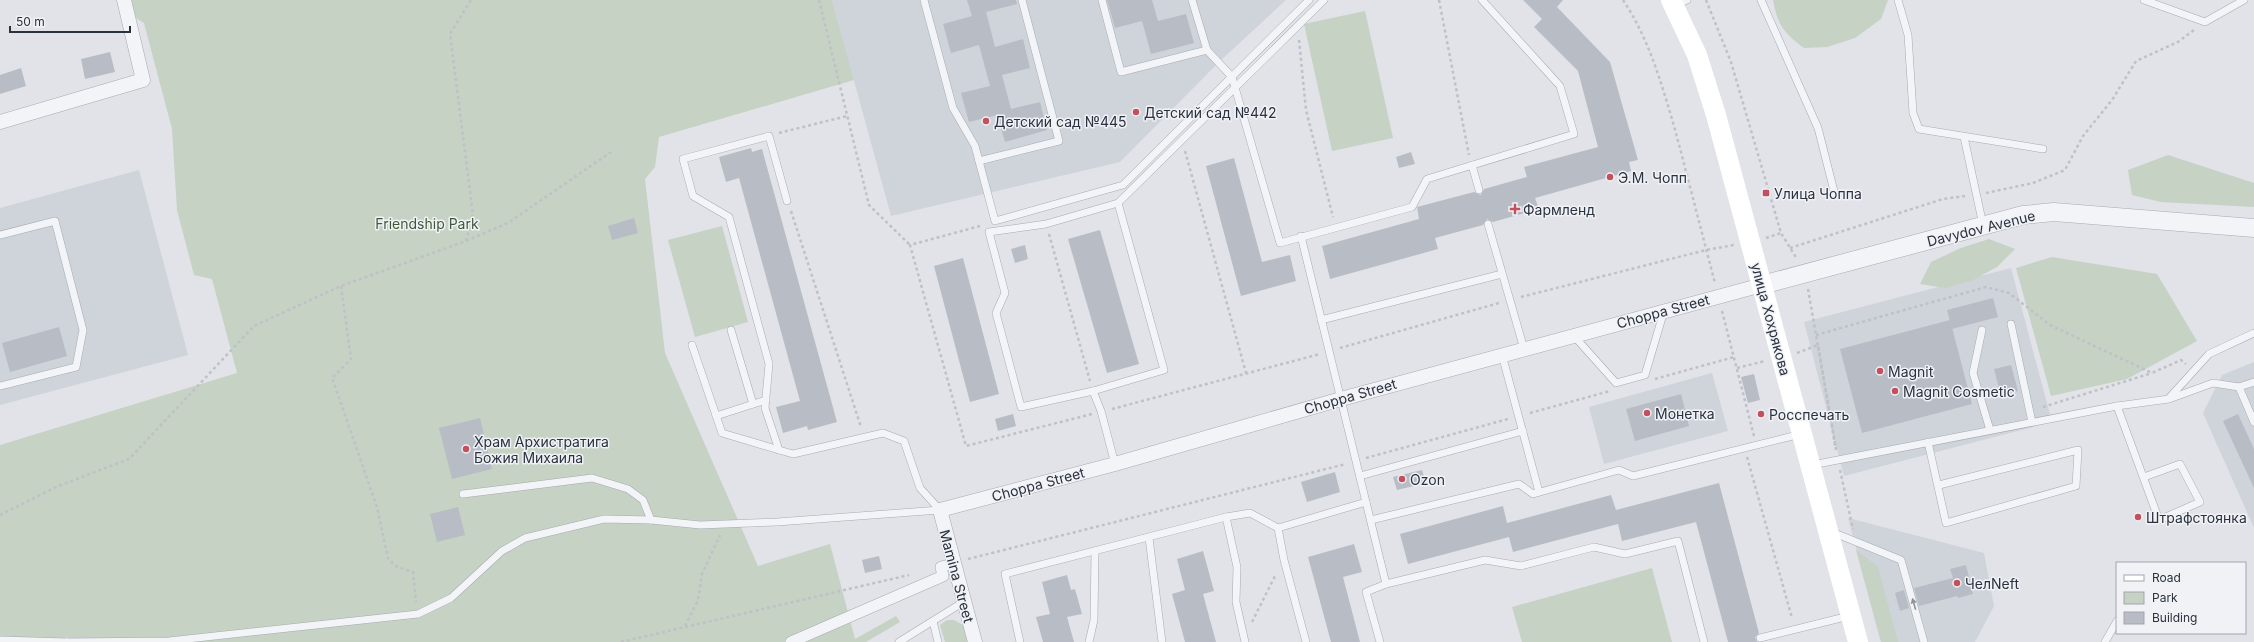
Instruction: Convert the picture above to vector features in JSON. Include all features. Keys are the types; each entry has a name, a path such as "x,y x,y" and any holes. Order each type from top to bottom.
{"main road":[{"name":"улица Хохрякова","path":"1678,2 1697,54 1750,242 1858,642"}],"street":[{"path":"0,122 144,80 124,0"},
{"name":"Davydov Avenue","path":"1762,285 2023,215 2054,212 2254,228"},
{"name":"Choppa Street","path":"940,510 1115,464 1341,399 1762,285"},
{"name":"Mamina Street","path":"940,510 975,642"},
{"path":"791,642 943,576 941,567 945,566"}],"lane":[{"path":"924,0 953,108 975,146 996,221 1123,185 1309,0"},
{"path":"979,161 1059,141 1022,0"},
{"path":"1102,0 1121,72 1207,50"},
{"path":"1192,0 1207,50 1232,77 1280,242 1412,206 1427,179 1574,134 1560,86 1482,0"},
{"path":"1118,203 1164,370 1093,391 1021,407 996,313 1005,294 989,232 1046,224 1118,203 1235,86 1324,0"},
{"path":"1761,0 1818,128 1835,195"},
{"path":"1898,0 1908,36 1913,113 1919,129 2043,149"},
{"path":"2144,0 2205,22 2244,0"},
{"path":"780,450 765,408 769,364 729,217 693,196 683,159 769,136 787,202"},
{"path":"1964,137 1983,226"},
{"path":"1472,165 1479,190"},
{"path":"0,235 55,221 83,330 76,367 0,386"},
{"path":"1488,224 1524,349"},
{"path":"1301,236 1386,584"},
{"path":"1321,320 1502,274"},
{"path":"1574,335 1616,383 1645,375 1664,311"},
{"path":"2011,324 2032,422"},
{"path":"731,330 753,404"},
{"path":"1982,330 1973,373 1990,430"},
{"path":"2169,399 2209,354 2254,333"},
{"path":"692,345 722,433 793,454 883,433 904,441 920,488 940,510"},
{"path":"1502,355 1539,492"},
{"path":"1810,465 2117,406 2169,399 2213,382 2239,387 2254,382"},
{"path":"2239,387 2254,422"},
{"path":"1093,391 1101,411 1115,464"},
{"path":"716,416 766,400"},
{"path":"2117,406 2159,520 2200,502 2180,464 2144,477"},
{"path":"1360,476 1523,431"},
{"path":"1371,520 1519,484 1533,494 1619,470 1633,476 1802,434"},
{"path":"1928,442 1939,485 1946,523 2076,486 2078,450 1939,485"},
{"path":"463,494 592,478 628,489 643,500 651,520"},
{"path":"1020,642 1005,574 1226,517 1250,513 1278,528 1366,502"},
{"path":"0,640 67,642 168,641 418,614 450,598 502,551 525,538 604,519 651,520 700,525 777,522 940,510"},
{"path":"1226,517 1238,567 1236,602 1244,640"},
{"path":"1278,528 1284,560 1306,642"},
{"path":"1828,530 1901,560 1924,642"},
{"path":"1149,538 1162,642"},
{"path":"1380,642 1366,592 1386,584 1485,560 1521,566 1594,548 1625,554 1678,541 1704,642"},
{"path":"1089,642 1094,620 1095,552"},
{"path":"899,642 965,601"},
{"path":"1760,638 1851,615"},
{"path":"933,621 938,642"},
{"path":"2106,642 2116,623"}],"path":[{"path":"466,241 473,215 450,34 471,0"},
{"path":"819,0 869,205 910,245 966,446 1329,351 1510,300 1706,250 1750,242 1781,233"},
{"path":"1439,0 1472,165"},
{"path":"1623,0 1638,22 1652,56 1688,176 1756,442 1745,448 1795,629"},
{"path":"1298,26 1306,110 1336,227"},
{"path":"769,136 847,116"},
{"path":"1181,140 1246,373"},
{"path":"0,515 56,487 129,459 254,326 341,286 466,241 508,222 612,152"},
{"path":"787,202 864,437"},
{"path":"910,245 996,221"},
{"path":"1046,224 1093,391"},
{"path":"341,286 351,359 332,378 377,507 388,558 395,566 413,572 418,614"},
{"path":"1816,335 1986,287 2009,293 2050,325 2152,373"},
{"path":"2030,412 2152,373 2181,360 2195,370"},
{"path":"1838,460 1856,542"},
{"path":"685,627 698,600 702,574 725,524"},
{"path":"1244,640 1284,560"},
{"path":"621,642 910,574"}],"shaded area":[{"name":"Детский сад №445","path":"832,0 1286,0 1219,62 1120,162 891,216"},
{"path":"139,170 188,355 0,405 0,208"},
{"path":"2011,268 2052,422 1844,476 1804,322"},
{"path":"2254,362 2254,528 2203,413 2222,375"},
{"path":"1712,373 1728,431 1604,464 1589,407"},
{"path":"1848,518 1984,553 1994,606 1975,642 1881,642"}],"green space":[{"name":"Friendship Park","path":"131,0 832,0 854,80 659,137 655,167 645,179 665,353 758,566 830,544 855,639 896,616 900,622 866,642 0,642 0,445 237,373 212,279 194,275 177,210 172,129 144,23 136,18"},
{"path":"1773,0 1888,0 1881,19 1855,38 1827,47 1804,48 1791,38 1783,28 1777,16"},
{"path":"1365,11 1393,138 1332,151 1304,24"},
{"path":"2168,155 2254,183 2254,207 2161,202 2132,195 2128,170"},
{"path":"722,226 748,322 695,337 668,240"},
{"path":"1989,239 2015,249 1997,267 1973,280 1945,288 1920,284 1931,262 1961,248"},
{"path":"2052,257 2157,274 2197,341 2127,379 2051,396 2016,268"},
{"path":"1856,550 1878,567 1898,642 1881,642"},
{"path":"1652,568 1672,642 1522,642 1512,607"},
{"path":"947,620 954,620 963,625 969,642 945,642 940,625"}],"building":[{"path":"967,0 1016,0 1017,4 986,12 995,47 1023,39 1030,68 1002,75 1011,109 1040,102 1047,130 1005,142 997,115 969,122 961,93 990,86 979,45 951,53 943,24 972,16"},
{"path":"1107,0 1152,0 1158,21 1186,14 1194,43 1151,54 1142,21 1115,28"},
{"path":"1523,0 1563,0 1557,7 1610,62 1638,160 1629,162 1631,171 1535,198 1539,209 1493,222 1487,219 1483,225 1435,238 1438,249 1330,279 1322,246 1419,219 1417,207 1474,192 1481,195 1484,189 1527,177 1524,167 1598,147 1578,71 1534,27 1542,19"},
{"path":"110,52 115,72 85,79 81,59"},
{"path":"21,68 26,86 0,94 0,75"},
{"path":"751,148 752,152 762,149 837,422 808,430 807,426 783,433 776,407 800,401 739,178 726,182 719,157"},
{"path":"1411,152 1415,164 1399,168 1396,157"},
{"path":"1234,158 1262,262 1290,255 1296,281 1241,296 1206,166"},
{"path":"634,218 638,233 612,240 608,226"},
{"path":"1100,230 1139,364 1107,373 1068,239"},
{"path":"1025,245 1028,259 1015,263 1011,249"},
{"path":"963,258 999,394 970,402 934,266"},
{"path":"1993,298 1998,317 1952,329 1947,310"},
{"path":"1950,320 1972,404 1862,433 1840,349"},
{"path":"59,327 67,356 10,372 2,343"},
{"path":"2011,365 2018,391 2001,396 1994,369"},
{"path":"1754,374 1760,400 1748,403 1741,377"},
{"path":"1681,394 1689,426 1635,441 1626,409"},
{"path":"1013,414 1016,426 998,431 995,419"},
{"path":"2238,414 2254,449 2254,488 2223,421"},
{"name":"Храм Архистратига Божия Михаила","path":"480,418 492,469 452,479 439,428"},
{"path":"1422,470 1426,483 1397,490 1393,477"},
{"path":"1335,472 1340,492 1307,502 1301,482"},
{"path":"1719,483 1759,633 1755,637 1757,642 1728,642 1696,522 1622,541 1618,524 1513,552 1509,537 1408,564 1400,534 1503,506 1507,523 1611,495 1616,510"},
{"path":"458,507 465,535 437,542 430,514"},
{"path":"1354,544 1362,572 1343,577 1360,642 1331,642 1308,557"},
{"path":"1203,551 1214,591 1203,594 1216,642 1185,642 1172,594 1185,590 1177,559"},
{"path":"879,556 882,569 865,573 862,560"},
{"path":"1966,565 1973,594 1958,598 1957,596 1919,606 1914,588 1953,578 1950,569"},
{"path":"1067,575 1071,590 1075,589 1082,614 1067,617 1074,642 1043,642 1036,617 1050,614 1042,582"},
{"path":"1904,590 1909,608 1900,611 1895,593"}],"place":[{"name":"Детский сад №442","path":"1136,112"},
{"name":"Детский сад №445","path":"986,121"},
{"name":"Э.М. Чопп","path":"1610,177"},
{"name":"Улица Чоппа","path":"1766,193"},
{"name":"Фармленд","path":"1515,209"},
{"name":"Magnit","path":"1880,371"},
{"name":"Magnit Cosmetic","path":"1895,391"},
{"name":"Монетка","path":"1647,413"},
{"name":"Росспечать","path":"1761,414"},
{"name":"Храм Архистратига Божия Михаила","path":"466,449"},
{"name":"Ozon","path":"1402,479"},
{"name":"Штрафстоянка","path":"2138,517"},
{"name":"ЧелNeft","path":"1957,583"}]}
